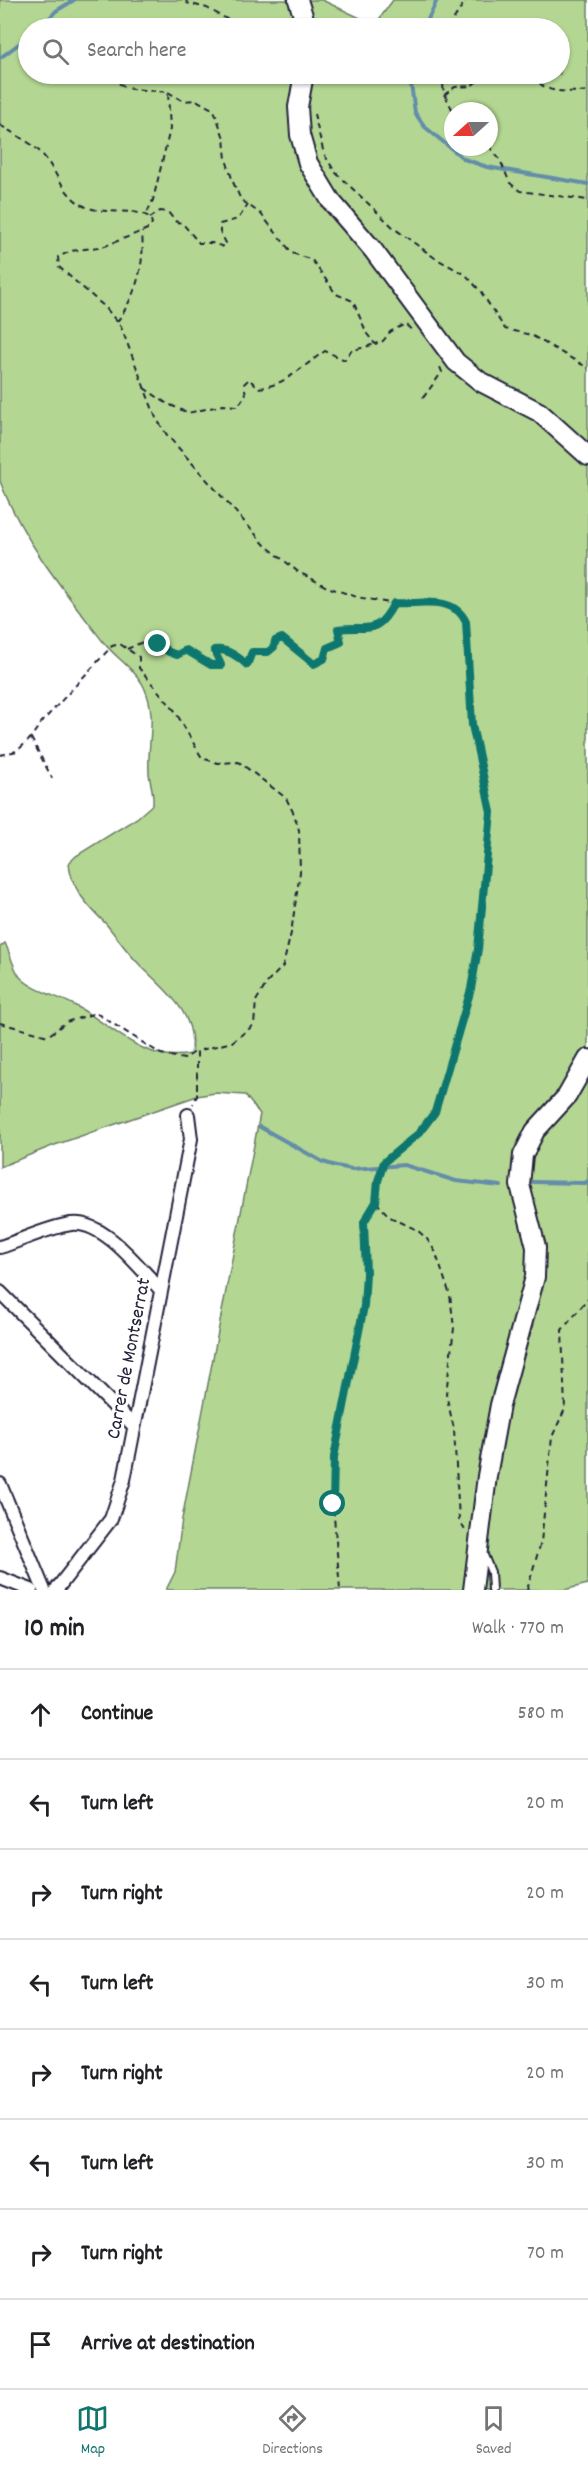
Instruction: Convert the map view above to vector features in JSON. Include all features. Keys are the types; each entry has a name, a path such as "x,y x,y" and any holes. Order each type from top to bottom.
{"main road":[{"path":"298,0 304,18"},
{"path":"302,84 298,107 300,135 308,163 323,190 373,250 444,349 476,378 553,422 588,456"},
{"path":"473,1590 472,1537 487,1476 500,1405 537,1263 533,1231 520,1185 523,1155 535,1131 567,1096 588,1059"}],"street":[{"name":"Carrer de Montserrat","path":"56,1590 111,1519 124,1480 190,1139 188,1114"},
{"path":"0,1247 72,1223 90,1226 106,1234 161,1290"},
{"path":"0,1292 134,1426"},
{"path":"0,1484 44,1590"},
{"path":"0,1578 31,1590"}],"lane":[{"path":"472,1537 491,1572 492,1590"}],"path":[{"path":"186,0 187,3 226,18"},
{"path":"454,18 466,0"},
{"path":"120,84 132,89 168,92 183,101 196,100 214,110 224,138 226,159 241,200 261,214 292,253 312,260 336,294 353,301 367,334 375,344"},
{"path":"303,84 317,118 328,164 349,186 395,229 435,258 466,275 481,292 504,329 531,335 588,368"},
{"path":"442,84 448,102"},
{"path":"444,95 455,87 474,84"},
{"path":"542,84 558,93 569,90 588,93"},
{"path":"146,215 153,200 170,129 168,92"},
{"path":"0,125 42,154 68,192 83,205 105,213 133,212 150,218 152,223 150,228 142,232 105,246 71,251 58,257 59,267 106,308 117,322 132,353 156,418 167,435 250,530 283,560 327,587 357,597 394,603 444,603 459,611 466,622 472,725 491,812 480,929 471,989 448,1074 435,1112 426,1125 384,1162 376,1188 376,1202 364,1222 366,1273 364,1306 333,1465 333,1504 340,1590"},
{"path":"497,156 510,183 520,191 588,200"},
{"path":"150,218 159,211 168,212 199,243 212,243 224,248 226,243 220,232 220,224 238,219 249,205"},
{"path":"117,322 136,289 144,251 142,232"},
{"path":"144,388 166,403 188,413 223,405 238,406 246,395 244,384 249,379 258,388 267,387 293,376 299,368 311,363 325,351 345,360 351,351 383,341 390,332 405,324 419,335"},
{"path":"423,398 442,372 439,364"},
{"path":"127,649 147,640 177,655 186,650 211,665 221,665 214,650 221,648 240,658 247,665 252,652 268,652 274,647 275,641 282,638 314,664 324,659 327,648 341,642 338,629 375,628 394,603"},
{"path":"0,755 17,751 112,646 120,644 139,657 140,668 175,711 202,758 218,764 239,762 286,798 299,830 300,872 291,933 283,966 267,983 256,1001 254,1025 231,1042 197,1051 184,1059 161,1054 96,1013 66,1022 48,1036 0,1023"},
{"path":"30,738 52,778"},
{"path":"188,1114 197,1096 197,1051"},
{"path":"376,1202 390,1217 417,1230 427,1239 435,1251 450,1295 454,1328 446,1394 454,1429 459,1520 472,1537"},
{"path":"527,1590 541,1542 552,1437 565,1409 562,1330 588,1299"}],"green space":[{"path":"0,0 322,0 360,18 18,18 18,84 570,84 570,18 380,18 393,0 588,0 588,1584 564,1590 166,1590 175,1572 182,1519 260,1114 245,1095 215,1093 197,1096 52,1146 0,1167 0,947 5,943 15,969 25,982 74,1005 129,1041 158,1053 174,1056 191,1054 192,1039 184,1014 176,1002 93,911 77,889 70,872 69,863 76,856 137,818 153,804 149,773 151,719 148,698 136,675 104,643 46,565 20,524 0,481"}],"waterway":[{"path":"49,18 74,0"},
{"path":"429,18 437,0"},
{"path":"0,58 18,44"},
{"path":"411,84 415,113 425,127 464,159 487,167 588,184"},
{"path":"260,1127 323,1162 336,1166 352,1169 404,1165 456,1181 501,1186"},
{"path":"533,1182 585,1183 588,1181"}],"route":[{"path":"158,644 177,655 186,650 211,665 221,665 214,650 221,648 240,658 247,665 252,652 268,652 274,647 275,641 282,638 314,664 324,659 327,648 341,642 338,629 375,628 394,603 444,603 459,611 466,622 468,693 472,725 491,812 478,949 471,989 448,1074 435,1112 419,1133 384,1162 375,1194 376,1202 364,1222 366,1273 364,1306 334,1457 333,1504"}]}
